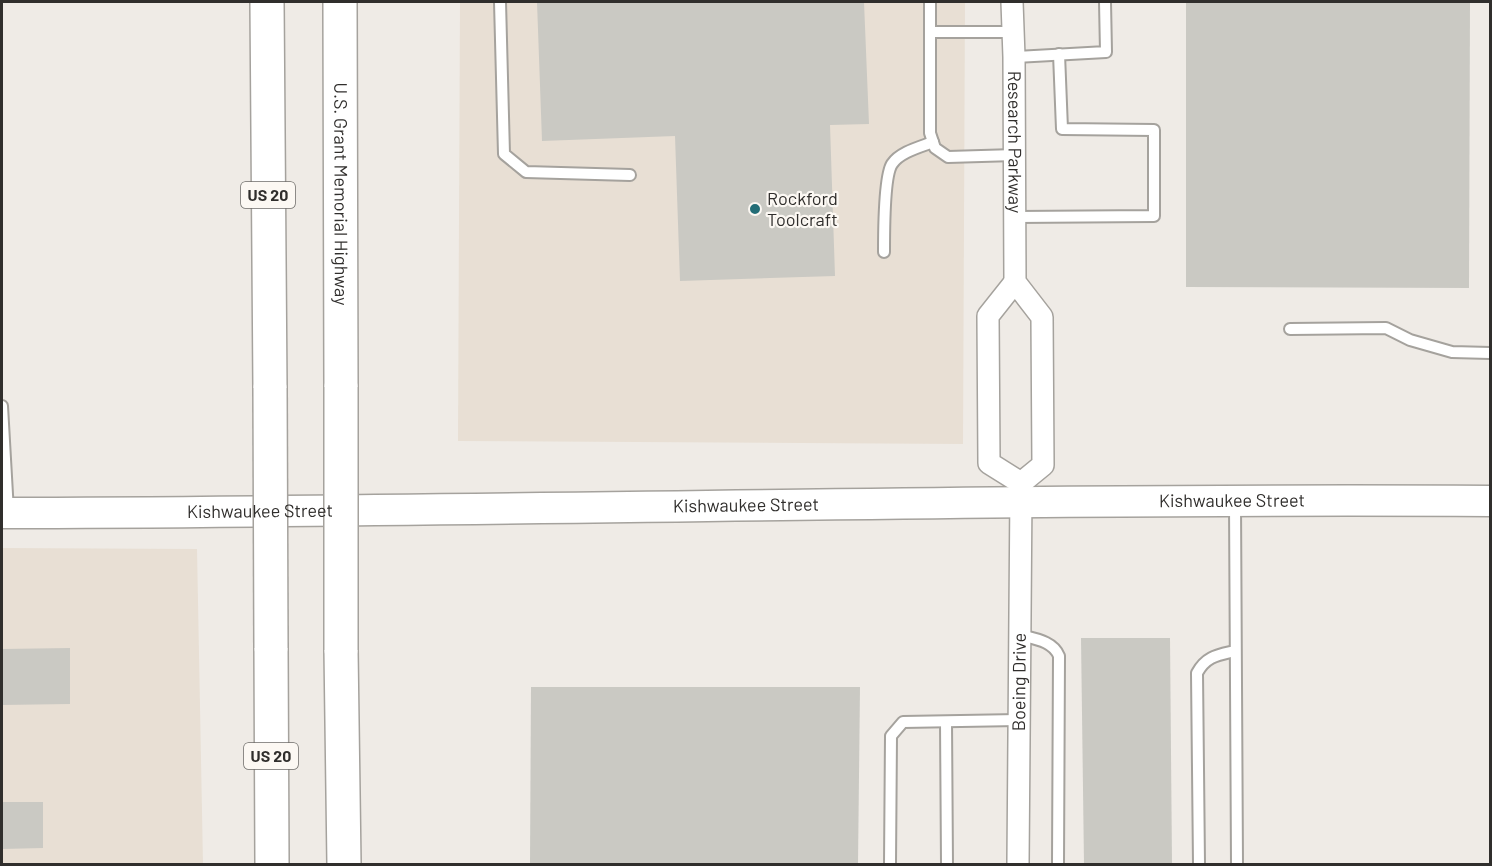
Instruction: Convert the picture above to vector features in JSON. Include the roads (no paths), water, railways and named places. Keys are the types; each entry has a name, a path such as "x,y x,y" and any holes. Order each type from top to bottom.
{"highway":[{"name":"US 20","path":"267,2 272,864"},
{"name":"U.S. Grant Memorial Highway","path":"340,2 341,650 344,864"}],"street":[{"name":"Research Parkway","path":"1012,2 1015,282"},
{"path":"1015,282 1042,317 1043,465 1021,492 989,463 988,316 1015,282"},
{"name":"Kishwaukee Street","path":"5,513 184,512 1021,492 1235,501 1491,501"},
{"name":"Boeing Drive","path":"1018,864 1021,492"}],"lane":[{"path":"500,2 504,154 526,172 630,175"},
{"path":"930,2 930,133 935,147 948,157 1015,155"},
{"path":"1014,57 1106,52 1105,2"},
{"path":"930,32 1013,32"},
{"path":"1016,217 1154,216 1154,130 1062,129 1059,54"},
{"path":"884,252 886,190 891,165 900,156 933,142"},
{"path":"1290,329 1386,328 1410,340 1452,352 1491,353"},
{"path":"2,406 5,513"},
{"path":"1235,501 1237,864"},
{"path":"1020,635 1047,643 1056,649 1059,656 1058,864"},
{"path":"1200,864 1197,673 1203,663 1214,655 1235,651"},
{"path":"890,864 891,736 903,722 1020,720"},
{"path":"946,722 947,864"}],"place":[{"name":"Rockford Toolcraft","path":"755,209"}]}
